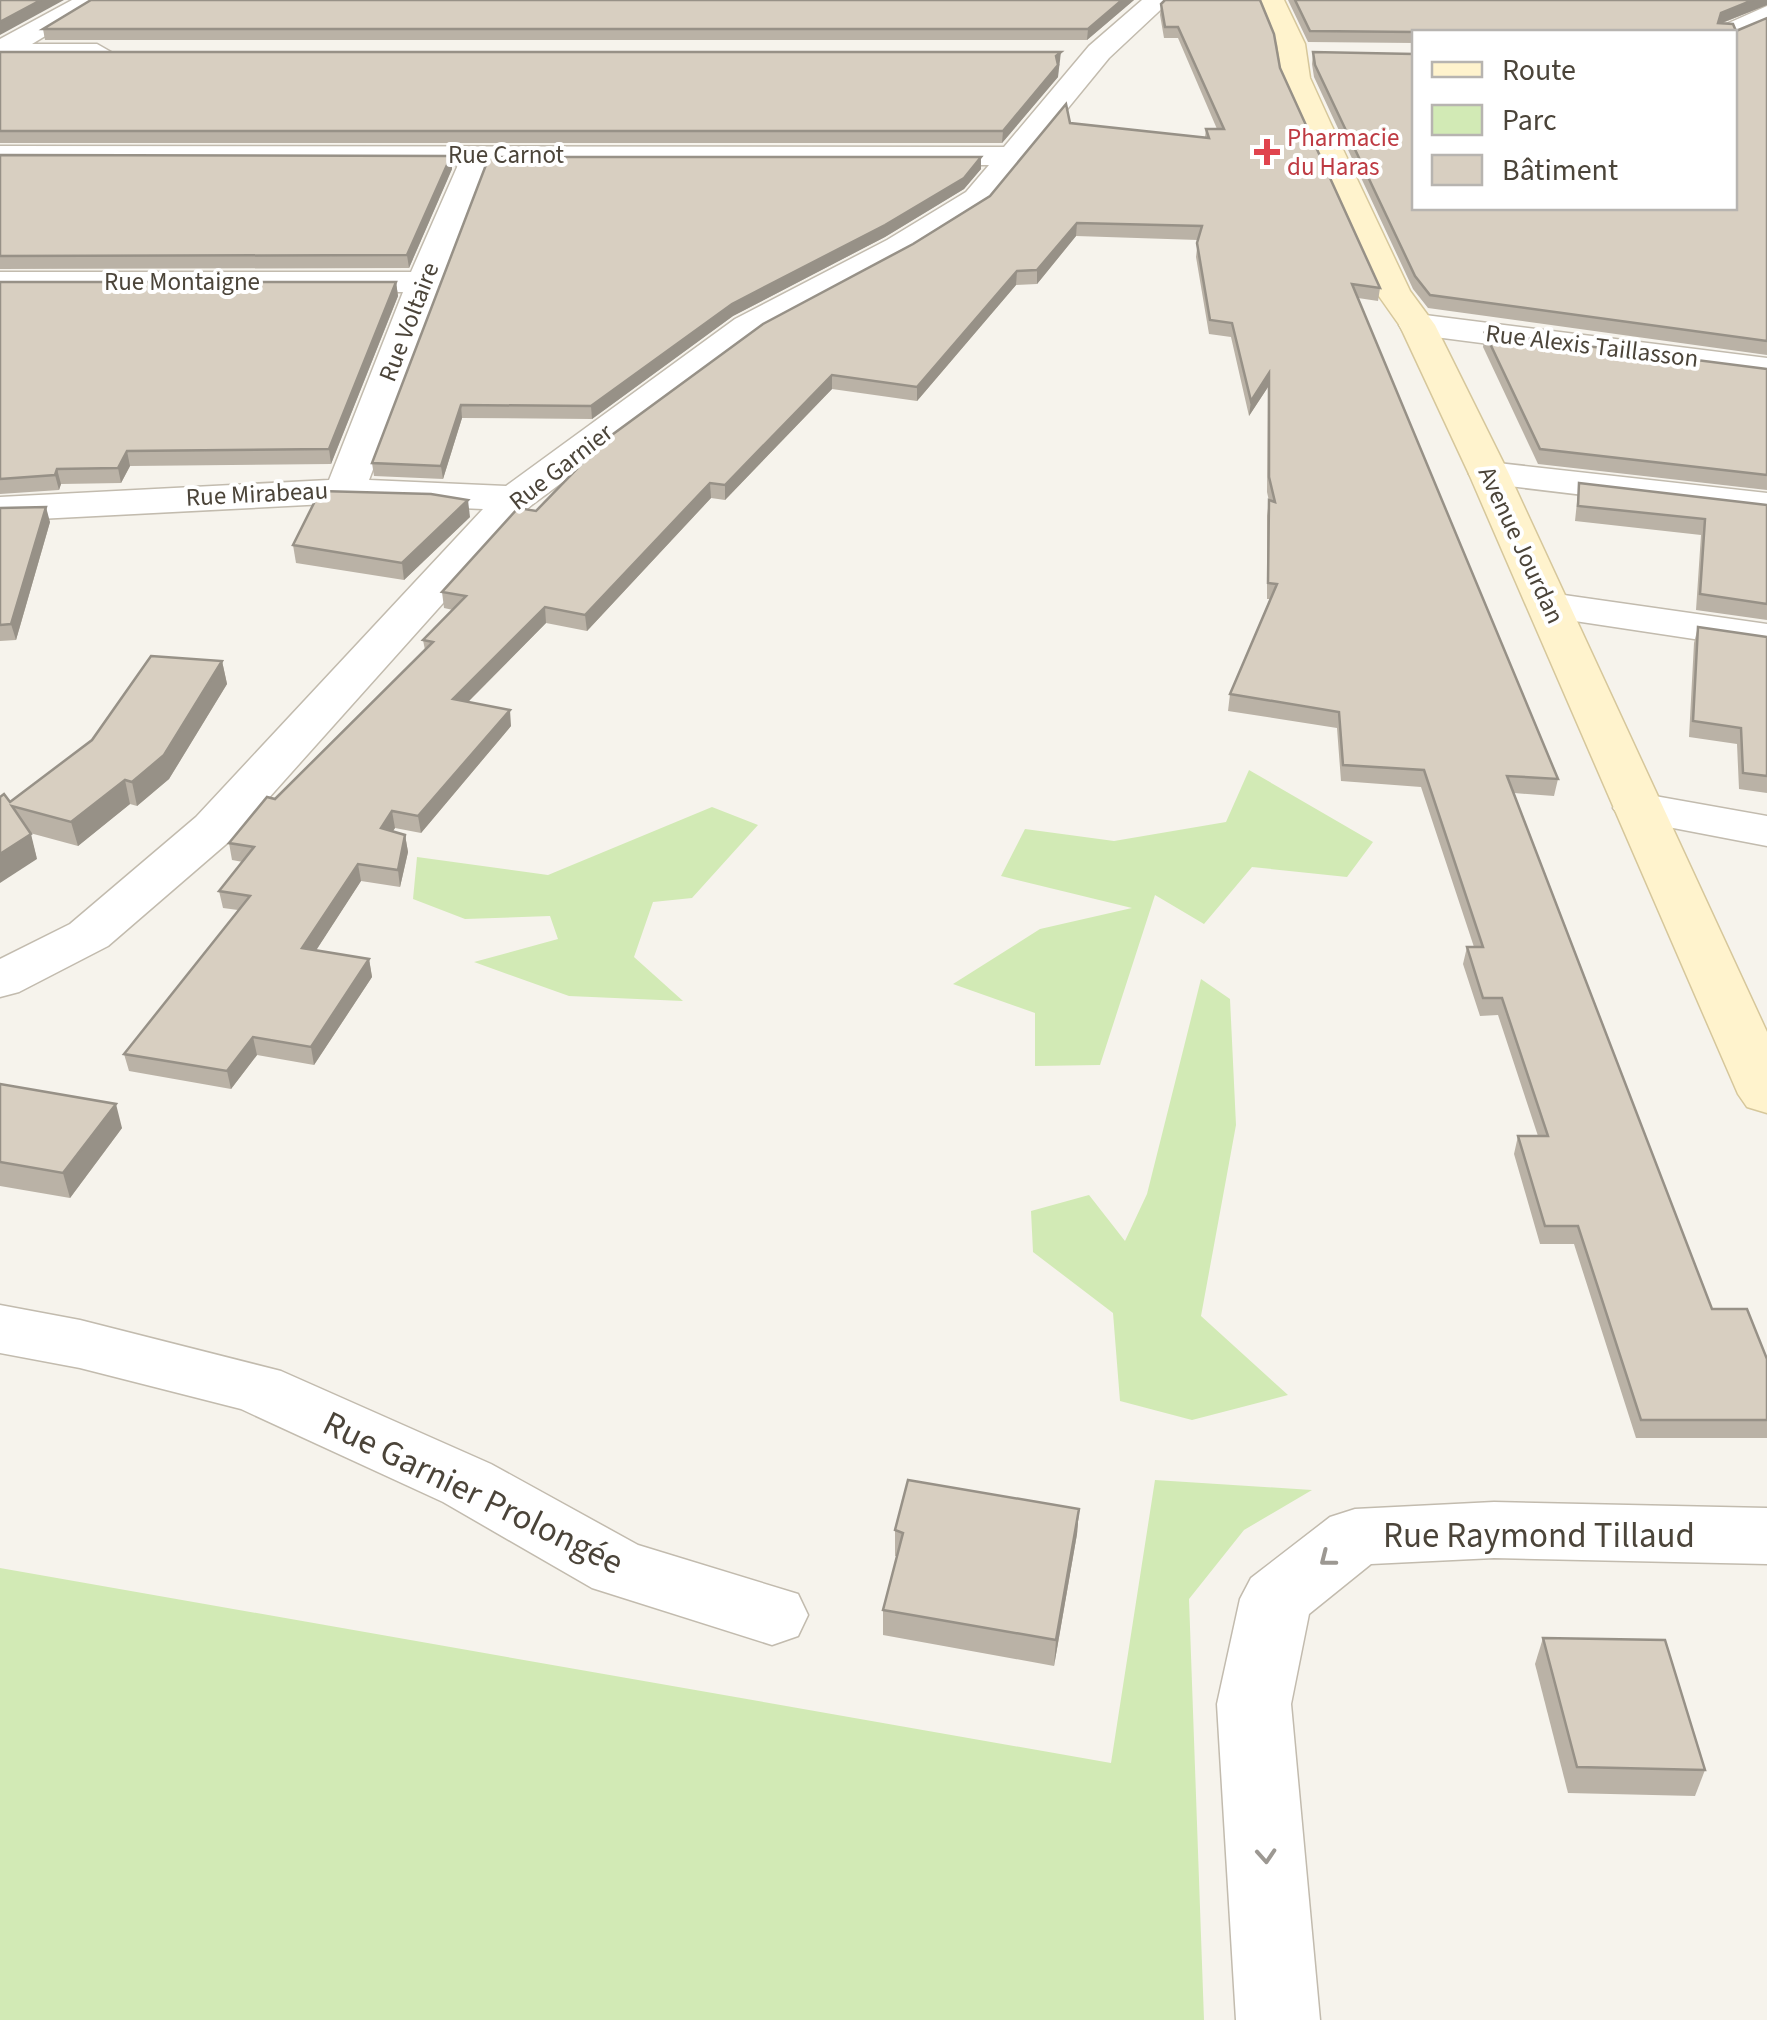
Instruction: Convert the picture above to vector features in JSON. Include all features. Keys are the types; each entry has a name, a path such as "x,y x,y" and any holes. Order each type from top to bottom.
{"main road":[{"name":"Avenue Jourdan","path":"1271,0 1311,54 1296,78 1315,122 1393,292 1417,325 1550,606 1767,1094"}],"street":[{"path":"0,51 92,0"},
{"name":"Rue Garnier","path":"0,980 89,935 214,828 515,498 748,327 900,247 976,199 1099,52 1158,0"},
{"path":"1736,30 1767,14"},
{"path":"0,51 120,52"},
{"path":"1059,52 1099,52"},
{"name":"Rue Voltaire","path":"345,490 477,155"},
{"name":"Rue Carnot","path":"0,156 1013,156"},
{"name":"Rue Montaigne","path":"0,282 424,282"},
{"name":"Rue Alexis Taillasson","path":"1417,325 1767,369"},
{"path":"1488,474 1767,506"},
{"name":"Rue Mirabeau","path":"0,508 345,490 515,498"},
{"path":"1550,606 1767,637"},
{"path":"1638,808 1767,831"},
{"name":"Rue Garnier Prolongée","path":"0,1329 80,1344 258,1389 467,1483 618,1568 772,1615"},
{"name":"Rue Raymond Tillaud","path":"1278,2020 1254,1704 1276,1599 1355,1537 1494,1530 1767,1536"}],"green space":[{"path":"1249,770 1373,842 1347,877 1252,867 1204,924 1155,895 1100,1065 1035,1066 1035,1013 953,984 1040,929 1132,908 1001,876 1025,829 1114,841 1226,822"},
{"path":"712,807 758,825 692,898 653,902 634,957 683,1001 569,996 474,962 558,939 550,916 465,919 413,899 417,857 548,875"},
{"path":"1201,979 1230,999 1236,1125 1201,1316 1288,1395 1192,1420 1120,1401 1113,1313 1033,1252 1031,1211 1089,1195 1125,1241 1147,1194"},
{"path":"1155,1480 1312,1490 1244,1530 1189,1599 1204,2020 0,2020 0,1568 1111,1763"}],"building":[{"path":"0,0 41,0 0,22"},
{"path":"91,0 1122,0 1088,29 43,29"},
{"path":"1165,0 1260,0 1274,34 1280,68 1380,288 1352,284 1558,779 1507,776 1712,1309 1747,1309 1767,1359 1767,1420 1641,1420 1578,1226 1545,1226 1518,1136 1548,1136 1502,998 1483,998 1467,947 1483,947 1424,770 1343,765 1339,712 1230,694 1277,584 1268,583 1269,500 1275,502 1269,477 1269,373 1251,401 1232,323 1210,320 1197,243 1202,226 1077,223 1037,270 1017,271 917,387 832,375 725,485 710,483 585,615 545,607 453,699 510,710 418,816 392,811 381,828 405,835 398,870 358,864 302,948 369,959 311,1047 253,1037 227,1071 124,1054 250,896 219,891 254,847 229,843 267,797 275,799 433,642 423,640 466,596 442,592 518,508 536,511 605,440 763,324 913,244 990,196 1066,104 1070,123 1209,138 1206,129 1224,129 1178,27 1165,27 1161,4"},
{"path":"1295,0 1753,0 1721,13 1718,23 1733,24 1736,30 1310,31"},
{"path":"1767,18 1767,341 1430,295 1415,276 1315,65 1313,52 1412,54 1412,210 1737,210 1737,31"},
{"path":"0,52 1061,52 1056,56 1058,65 1003,131 0,131"},
{"path":"0,155 451,156 407,255 0,256"},
{"path":"489,157 981,157 964,178 885,225 732,304 591,406 461,405 441,466 372,463"},
{"path":"0,282 396,282 329,449 127,451 118,468 57,469 55,475 0,479"},
{"path":"1485,333 1767,369 1767,475 1540,449"},
{"path":"1579,483 1767,505 1767,604 1700,594 1705,519 1578,506"},
{"path":"320,491 431,494 468,500 402,563 293,545"},
{"path":"46,507 11,624 0,625 0,508"},
{"path":"1698,627 1767,637 1767,776 1743,773 1741,728 1693,721"},
{"path":"151,656 222,661 164,755 132,782 125,780 71,822 12,806 31,834 0,854 0,797 4,794 10,802 92,740"},
{"path":"0,1084 116,1104 63,1173 0,1162"},
{"path":"908,1480 1079,1509 1056,1640 883,1610 903,1533 895,1530"},
{"path":"1543,1638 1665,1640 1705,1770 1577,1767"}],"place":[{"name":"Pharmacie du Haras","path":"1267,152"}]}
